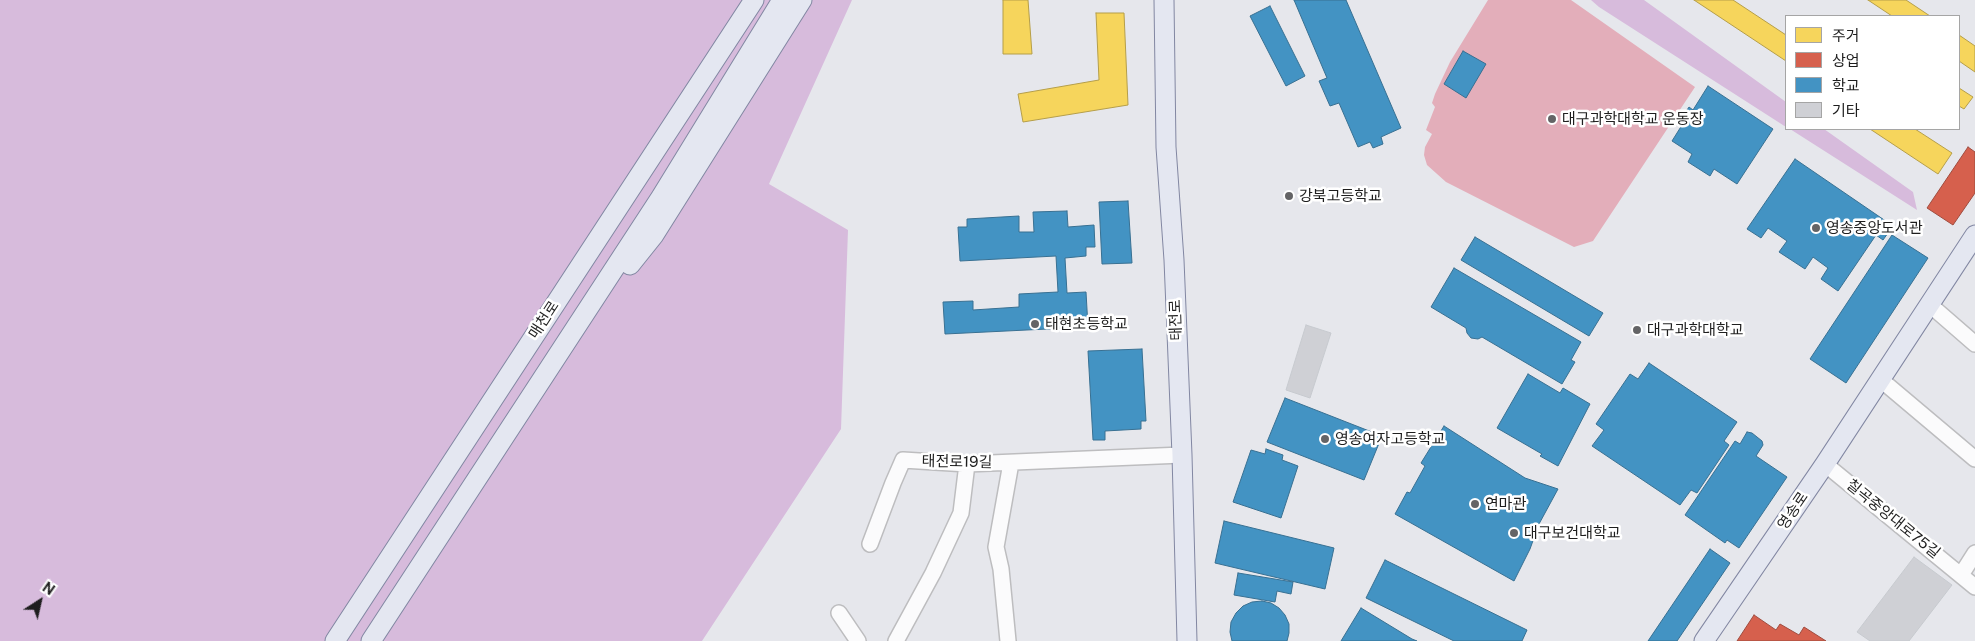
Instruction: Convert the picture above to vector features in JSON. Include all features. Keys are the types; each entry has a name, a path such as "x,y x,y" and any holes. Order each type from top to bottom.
{"main road":[{"path":"557,301 626,177 712,48 741,0"},
{"name":"매천로","path":"335,641 754,0"},
{"name":"매천로","path":"371,641 662,197 782,0"},
{"path":"567,341 654,235 802,0"},
{"name":"태전로","path":"1164,0 1166,146 1174,260 1187,641"},
{"name":"영송로","path":"1704,641 1825,464 1975,235"}],"street":[{"path":"1929,304 1975,344"},
{"path":"1880,379 1975,459"},
{"name":"태전로19길","path":"870,544 903,460 967,464 1182,455"},
{"name":"태전로19길","path":"1008,641 996,547 1011,463"},
{"path":"896,641 962,514 967,464"},
{"name":"칠곡중앙대로75길","path":"1825,464 1975,586"},
{"path":"1961,575 1975,553"},
{"path":"839,613 858,641"}],"shaded area":[{"path":"0,0 852,0 769,184 848,230 841,429 702,641 0,641"},
{"name":"대구과학대학교 운동장","path":"1488,0 1571,0 1695,87 1593,241 1574,247 1446,182 1427,165 1424,155 1425,147 1432,134 1426,130 1435,107 1432,103 1435,94 1450,62"},
{"path":"1591,0 1644,0 1785,101 1785,126"},
{"path":"1792,130 1825,130 1913,192 1917,210"}],"building: 주거":[{"path":"1003,0 1028,0 1032,54 1003,54"},
{"path":"1694,0 1733,0 1785,34 1785,60"},
{"path":"1868,0 1906,0 1928,15 1890,15"},
{"path":"1096,13 1124,13 1128,105 1023,122 1018,94 1099,80"},
{"path":"1960,36 1975,46 1975,72 1960,62"},
{"path":"1960,89 1973,97 1964,109 1960,107"},
{"path":"1872,130 1917,130 1952,153 1938,174"}],"building: 상업":[{"path":"1968,147 1975,152 1975,193 1953,225 1927,208"},
{"path":"1754,615 1776,630 1780,624 1799,635 1804,627 1826,641 1737,641"}],"building: 학교":[{"path":"1294,0 1346,0 1401,128 1381,137 1383,144 1373,148 1370,142 1358,147 1339,103 1330,106 1319,81 1327,78"},
{"path":"1270,6 1305,76 1286,86 1250,16"},
{"path":"1463,51 1486,64 1466,98 1444,84"},
{"path":"1708,86 1773,129 1737,184 1714,169 1710,176 1688,162 1692,154 1672,141 1682,125 1679,122 1689,107 1693,110"},
{"path":"1795,159 1893,226 1883,240 1876,235 1838,291 1821,279 1828,268 1813,257 1805,269 1779,252 1787,241 1768,228 1761,238 1747,229"},
{"path":"1128,201 1132,263 1102,264 1099,202"},
{"path":"1067,211 1068,227 1094,225 1095,247 1086,247 1086,256 1065,258 1067,293 1086,292 1088,327 945,334 943,302 973,301 973,310 1019,307 1019,294 1058,292 1056,256 960,261 958,227 967,227 967,219 1019,216 1019,232 1034,232 1033,212"},
{"path":"1892,235 1928,258 1846,383 1810,359"},
{"path":"1475,237 1603,313 1589,336 1461,260"},
{"path":"1454,268 1581,342 1571,360 1575,362 1562,384 1482,337 1478,339 1471,338 1466,328 1431,307"},
{"path":"1142,349 1146,421 1141,421 1141,429 1105,431 1105,440 1093,440 1088,351"},
{"path":"1649,363 1737,422 1724,441 1729,445 1697,493 1691,490 1680,505 1592,446 1604,430 1596,424 1630,374 1638,379"},
{"path":"1528,374 1560,393 1563,388 1590,404 1558,466 1540,456 1542,454 1497,428"},
{"name":"영송여자고등학교","path":"1285,398 1382,436 1364,480 1267,442"},
{"name":"연마관","path":"1444,426 1525,478 1558,489 1539,524 1530,549 1514,581 1395,514 1407,492 1410,493 1425,466 1421,463"},
{"path":"1747,432 1752,433 1762,441 1763,445 1756,456 1787,477 1739,548 1727,540 1725,543 1685,515 1735,441 1740,444"},
{"path":"1266,449 1283,455 1282,460 1298,466 1281,518 1233,502 1251,450 1265,454"},
{"path":"1224,521 1334,548 1325,589 1215,563"},
{"path":"1710,549 1730,563 1677,641 1648,641"},
{"path":"1385,560 1527,630 1522,641 1454,641 1366,598"},
{"path":"1238,573 1293,582 1291,594 1277,591 1275,602 1234,595"},
{"path":"1262,601 1271,603 1285,615 1289,624 1287,641 1232,641 1230,632 1231,622 1236,613 1243,606 1252,602"},
{"path":"1361,608 1412,639 1417,641 1341,641"}],"building: 기타":[{"name":"영송여자고등학교","path":"1306,325 1331,333 1310,398 1286,390"},
{"path":"1914,557 1952,585 1909,641 1870,641 1857,632"}],"place":[{"name":"대구과학대학교 운동장","path":"1552,119"},
{"name":"강북고등학교","path":"1289,196"},
{"name":"영송중앙도서관","path":"1816,228"},
{"name":"태현초등학교","path":"1035,324"},
{"name":"대구과학대학교","path":"1637,330"},
{"name":"영송여자고등학교","path":"1325,439"},
{"name":"연마관","path":"1475,504"},
{"name":"대구보건대학교","path":"1514,533"}]}
